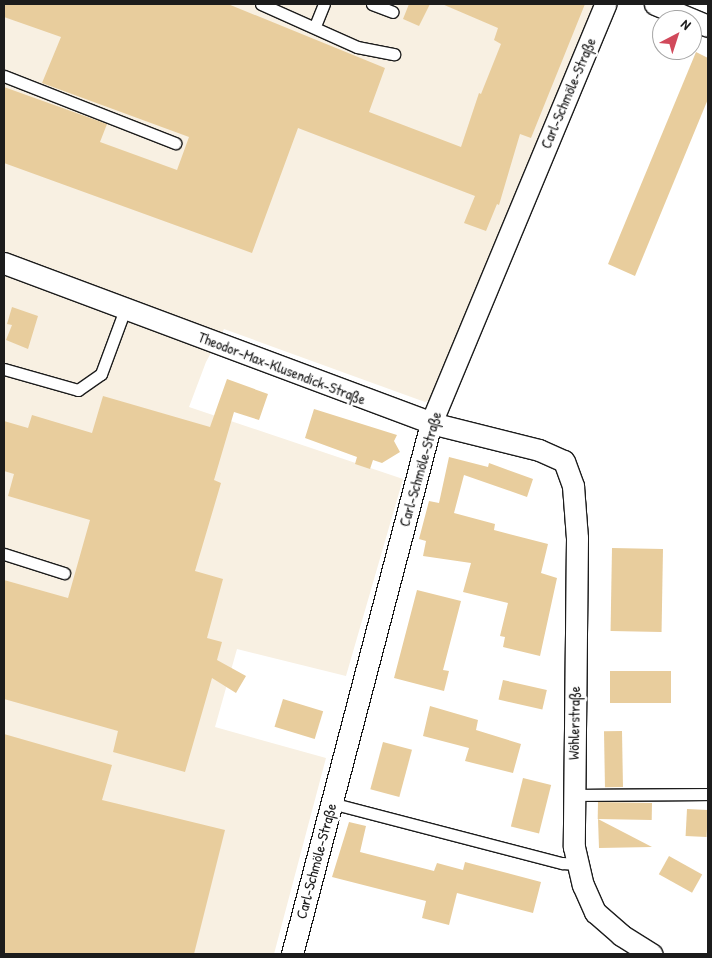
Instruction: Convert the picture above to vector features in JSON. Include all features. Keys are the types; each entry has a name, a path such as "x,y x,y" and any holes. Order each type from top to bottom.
{"street":[{"name":"Carl-Schmöle-Straße","path":"292,954 430,423 605,4"},
{"path":"655,4 708,26"},
{"name":"Theodor-Max-Klusendick-Straße","path":"4,263 430,423 539,450 564,461"},
{"name":"Wöhlerstraße","path":"564,461 573,486 577,538 573,795 577,864 595,912 614,930 652,954"}],"lane":[{"path":"261,4 314,26 357,48 394,54"},
{"path":"314,26 324,4"},
{"path":"372,4 392,12"},
{"path":"4,76 175,143"},
{"path":"4,369 78,390 101,374 125,309"},
{"path":"4,554 64,573"},
{"path":"573,795 708,794"},
{"path":"331,803 562,863 577,864"}],"shaded area":[{"path":"4,4 594,4 434,399 425,402 224,329 206,362 189,407 403,479 346,676 237,649 215,727 326,758 274,954 4,954"}],"building":[{"path":"4,4 228,4 385,68 369,112 461,147 479,93 481,94 501,44 494,40 498,28 442,4 585,4 531,138 520,134 499,205 497,204 486,231 464,223 475,196 298,128 252,253 4,163 4,87 107,124 100,142 177,170 189,137 42,83 61,37 4,17"},
{"path":"409,4 430,4 419,26 403,19"},
{"path":"702,55 708,58 708,99 635,276 608,264 693,60 702,60"},
{"path":"12,307 38,316 28,349 6,340 12,325 7,324"},
{"path":"227,379 268,394 259,420 234,412 214,480 221,483 195,571 223,579 207,638 222,642 217,660 246,676 236,693 212,678 185,772 113,752 118,731 4,699 4,580 68,598 90,520 8,496 14,474 4,471 4,421 28,428 32,415 92,433 103,396 210,427"},
{"path":"314,409 397,435 394,441 400,452 382,463 373,460 370,469 355,464 357,457 305,438"},
{"path":"449,457 488,467 489,463 533,479 527,497 464,475 454,513 495,524 494,530 548,544 541,573 557,578 540,656 503,647 505,637 500,636 508,603 463,592 471,563 423,556 426,541 419,539 429,501 439,503"},
{"path":"612,548 663,549 662,632 611,631"},
{"path":"417,590 461,601 443,670 449,671 444,691 394,678"},
{"path":"610,671 671,671 671,703 610,703"},
{"path":"503,680 547,690 542,710 499,699"},
{"path":"283,699 323,711 315,739 275,727"},
{"path":"430,706 478,720 476,730 521,744 513,773 465,761 469,748 423,736"},
{"path":"604,731 622,731 623,787 605,787"},
{"path":"4,734 112,765 102,800 225,830 194,954 4,954"},
{"path":"383,742 412,750 399,797 370,789"},
{"path":"523,778 551,785 539,834 511,827"},
{"path":"598,802 652,803 652,820 598,819"},
{"path":"687,809 708,810 707,837 686,836"},
{"path":"598,819 652,847 599,848"},
{"path":"349,822 366,826 360,852 434,871 437,863 463,870 465,862 541,882 533,913 457,893 449,925 422,918 426,901 332,877"},
{"path":"669,856 702,874 692,893 659,874"}]}
